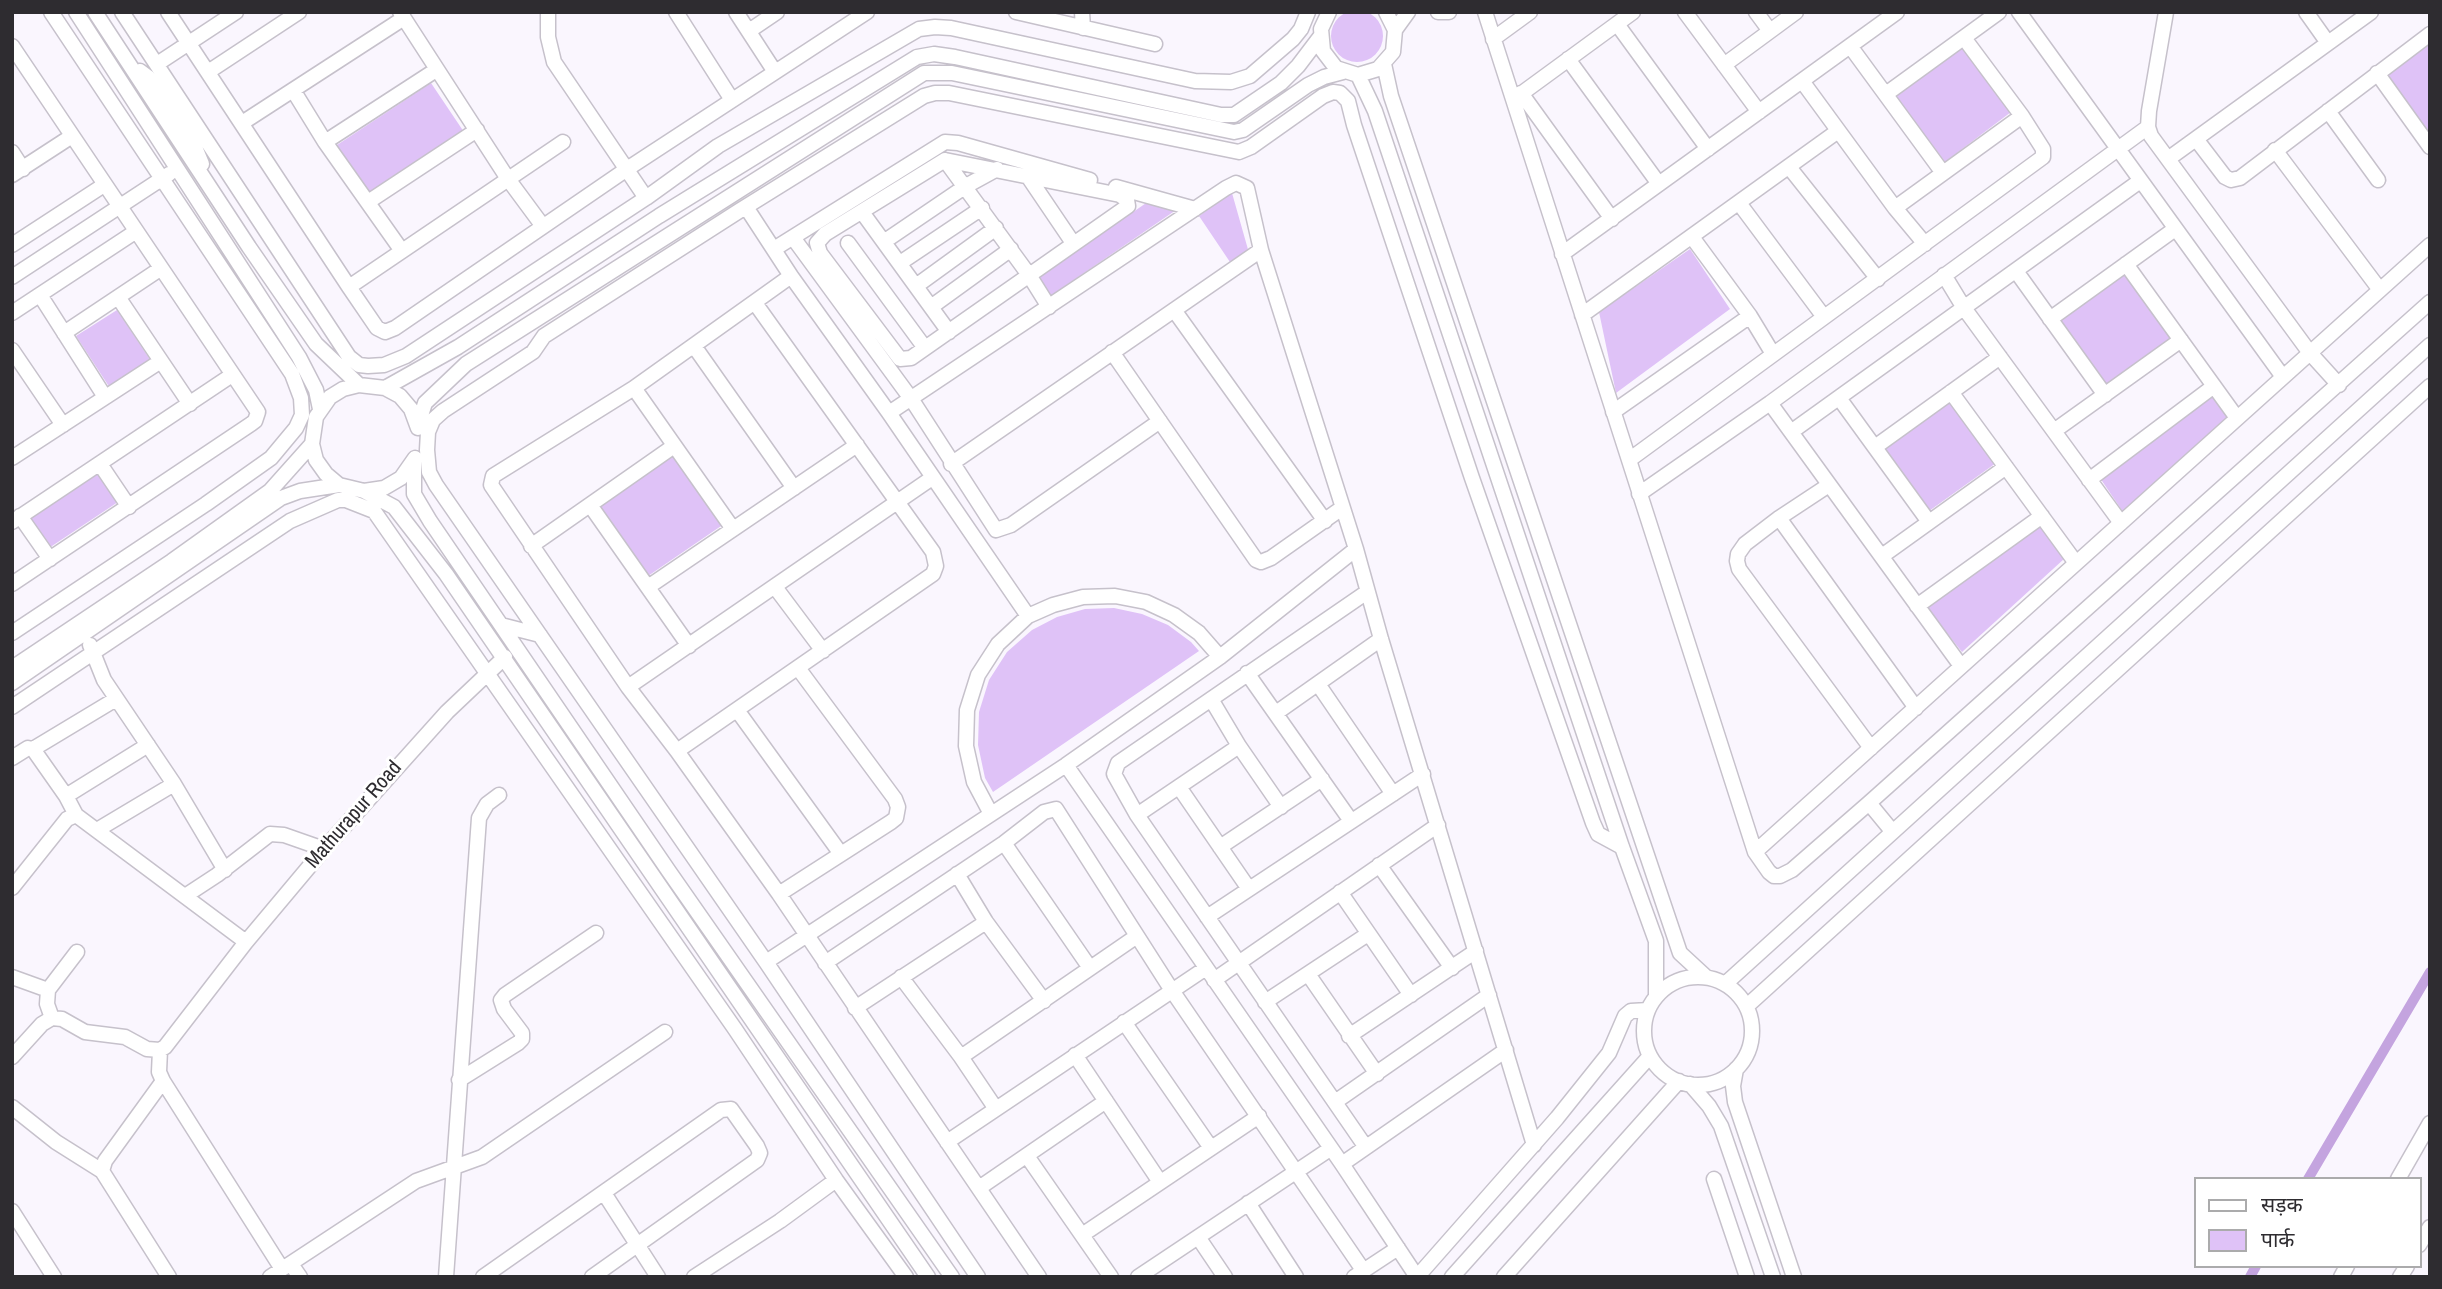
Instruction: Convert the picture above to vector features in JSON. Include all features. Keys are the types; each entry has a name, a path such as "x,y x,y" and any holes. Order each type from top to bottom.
{"street":[{"path":"12,633 271,458 300,422 303,406 292,374 51,12"},
{"path":"76,12 299,357 316,390 320,409"},
{"path":"95,12 316,344 359,384"},
{"path":"122,12 349,357 359,365 384,365 407,356 646,198 718,146 919,29 951,28 1195,81 1231,82 1252,75 1293,39 1301,29 1308,12"},
{"path":"157,64 236,12"},
{"path":"208,72 299,12"},
{"path":"548,12 548,37 554,62 646,198"},
{"path":"676,12 732,100"},
{"path":"736,12 775,72"},
{"path":"749,31 778,12"},
{"path":"172,14 349,287 381,331 390,331 542,225 867,12"},
{"path":"1016,12 1155,44"},
{"path":"1082,12 1083,28"},
{"path":"385,388 458,347 659,216 917,57 934,54 955,57 1221,115 1234,115 1263,96 1298,66 1320,37 1323,22 1329,12"},
{"path":"1386,12 1395,30"},
{"path":"952,1277 429,521 414,494 418,425 425,403 466,364 924,73 952,73 1223,132 1243,130 1324,77 1372,72 1384,64 1393,52 1395,30 1408,12"},
{"path":"1438,12 1449,12"},
{"path":"1485,12 1517,97 1562,254 1755,852 1769,872 1780,876 1792,870 1869,803 2430,302"},
{"path":"1493,39 1530,12"},
{"path":"1517,97 1633,12"},
{"path":"1685,12 1759,112"},
{"path":"1756,12 1770,31"},
{"path":"1724,65 1796,12"},
{"path":"1886,94 1999,12"},
{"path":"2019,12 2283,377"},
{"path":"2166,12 2148,127 2151,136 2310,353 2339,385"},
{"path":"2306,12 2328,43"},
{"path":"2168,159 2371,12"},
{"path":"242,123 402,15 508,178 542,225"},
{"path":"1562,254 1850,46 1887,15"},
{"path":"1617,24 1709,149"},
{"path":"2196,139 2218,171 2231,180 2240,178 2430,34"},
{"path":"1320,37 1326,58 1350,73 1375,111 1656,941 1656,996"},
{"path":"1629,460 2045,154 2022,116 1964,38"},
{"path":"12,46 160,269 257,407 255,421 12,584"},
{"path":"1850,46 1943,173"},
{"path":"1568,59 1660,184"},
{"path":"1384,64 1391,96 1679,953 1706,977"},
{"path":"325,142 436,69"},
{"path":"2376,74 2430,147"},
{"path":"1252,75 1263,96"},
{"path":"1802,81 1895,208 1925,244"},
{"path":"293,90 325,142 402,251"},
{"path":"978,1277 766,962 429,472 428,432 433,419 533,352 544,337 746,206 925,96 949,93 1239,152 1251,147 1328,93 1339,93 1348,101 1467,465 1592,823 1598,834 1622,847"},
{"path":"1517,97 1612,219"},
{"path":"1280,105 1291,119"},
{"path":"2328,111 2378,180"},
{"path":"1895,208 2022,116"},
{"path":"1639,494 1770,403 2148,127"},
{"path":"368,202 477,130"},
{"path":"1582,315 1838,131"},
{"path":"12,152 18,172 72,136"},
{"path":"349,287 563,142"},
{"path":"774,249 794,239 945,142 958,143 1195,209"},
{"path":"2275,149 2379,290"},
{"path":"945,160 982,208 1049,307"},
{"path":"945,160 997,169 1120,195 1127,200 1125,209 911,358 896,356 817,248 817,243 825,234 945,160"},
{"path":"1789,167 1878,279"},
{"path":"12,277 177,169"},
{"path":"885,241 966,186 997,169"},
{"path":"1027,175 1073,243"},
{"path":"1791,432 2140,181"},
{"path":"889,413 912,401 1236,183 1247,188 1261,250 1356,549 1534,1145"},
{"path":"12,245 104,185"},
{"path":"1739,203 1824,317"},
{"path":"746,206 791,276 1028,616"},
{"path":"900,263 982,208"},
{"path":"862,212 949,332"},
{"path":"916,286 996,228"},
{"path":"2050,319 2175,229"},
{"path":"12,313 135,232"},
{"path":"1692,237 1750,316 1773,354"},
{"path":"794,239 912,401 992,526 1000,530 1160,421"},
{"path":"848,243 925,348"},
{"path":"1755,852 2430,245"},
{"path":"931,307 1011,249"},
{"path":"951,464 1261,250"},
{"path":"2126,264 2237,418"},
{"path":"64,333 160,269"},
{"path":"2016,271 2105,395"},
{"path":"1944,275 1964,308 2121,523"},
{"path":"791,276 634,388 493,476 491,485 628,687 779,894 1039,1277"},
{"path":"40,295 105,397"},
{"path":"118,297 190,404"},
{"path":"677,751 933,574 936,566 933,552 755,303"},
{"path":"1174,310 1325,521"},
{"path":"1613,412 1750,316"},
{"path":"2054,431 2181,340"},
{"path":"1725,984 2430,345"},
{"path":"694,346 794,488"},
{"path":"12,349 63,425"},
{"path":"1112,352 1256,560 1261,562 1271,558 1342,508"},
{"path":"1875,447 2000,357"},
{"path":"15,450 63,425 161,361"},
{"path":"50,559 16,519 232,375"},
{"path":"339,485 316,460 312,444 313,426 320,409 330,397 359,384 385,388 400,396 418,425"},
{"path":"2089,480 2214,386"},
{"path":"1747,1006 2430,386"},
{"path":"634,388 733,529"},
{"path":"1951,392 2076,563"},
{"path":"1839,398 1929,522"},
{"path":"1770,403 1961,666"},
{"path":"12,668 172,561 270,491 312,444"},
{"path":"648,587 857,445"},
{"path":"531,546 674,446"},
{"path":"364,491 384,488 401,478 414,462"},
{"path":"100,464 129,507"},
{"path":"1882,556 2006,467"},
{"path":"628,687 932,478"},
{"path":"12,683 281,498 300,491 339,485 364,491 394,507 505,657 928,1277"},
{"path":"1829,485 1779,517 1740,550 1737,561 1739,569 1871,748"},
{"path":"12,707 283,525 332,502 346,500 366,506 380,516 486,674 906,1277"},
{"path":"590,505 689,646"},
{"path":"1917,606 2042,516"},
{"path":"1779,517 1916,708"},
{"path":"766,962 1066,765 1220,657 1356,549"},
{"path":"775,587 823,652"},
{"path":"1365,1146 1138,815 1116,780 1114,769 1118,763 1367,592"},
{"path":"991,814 974,782 965,746 967,710 978,675 991,654 1028,616 1053,605 1083,597 1115,596 1146,602 1174,615 1199,633 1220,657"},
{"path":"501,625 540,635"},
{"path":"85,634 104,680 174,784 225,870"},
{"path":"1276,713 1381,639"},
{"name":"Mathurapur Road","path":"160,1050 169,1043 246,942 324,849 446,712 505,657"},
{"path":"779,894 891,822 896,818 898,807 895,799 798,668"},
{"path":"1247,673 1351,821"},
{"path":"1318,684 1393,794"},
{"path":"12,758 21,751 33,749 116,699"},
{"path":"1211,699 1281,807"},
{"path":"737,710 841,854"},
{"path":"66,796 148,745"},
{"path":"1138,815 1239,746"},
{"path":"33,749 76,815 246,942"},
{"path":"1066,765 1417,1277 1534,1145 1609,1053 1625,1016 1631,1012 1648,1010"},
{"path":"1207,917 1423,774"},
{"path":"1220,847 1322,779"},
{"path":"97,830 174,784"},
{"path":"1179,787 1249,889"},
{"path":"446,1277 479,818 487,804 499,794"},
{"path":"1869,803 1892,831"},
{"path":"825,962 1004,843 1044,812 1056,809 1171,989 1295,1171 1358,1274 1398,1248"},
{"path":"12,888 67,819 76,815"},
{"path":"947,1142 1171,989 1237,962 1438,825"},
{"path":"185,896 225,870 270,834 284,835 324,849"},
{"path":"1004,843 1090,968"},
{"path":"1379,865 1452,968"},
{"path":"957,874 986,922 1044,1001"},
{"path":"1339,892 1411,995"},
{"path":"855,1008 986,922"},
{"path":"459,1080 522,1038 522,1033 504,1009 501,1000 505,995 596,933"},
{"path":"1265,1003 1368,934"},
{"path":"961,1057 1137,936"},
{"path":"1349,1036 1476,951"},
{"path":"52,1018 47,1004 48,990 77,952"},
{"path":"1308,974 1377,1074"},
{"path":"12,977 48,990"},
{"path":"901,977 996,1109"},
{"path":"1504,1277 1684,1083 1706,1084 1722,1079 1736,1069 1746,1056 1752,1040 1752,1022 1747,1006 1738,993 1725,984 1706,977 1688,977 1670,984 1656,996 1644,1025 1645,1041 1657,1067 1684,1083 1709,1107 1721,1126 1773,1277"},
{"path":"1335,1102 1489,995"},
{"path":"12,1057 41,1024 52,1018 62,1019 85,1032 125,1037 147,1049 160,1050 159,1072 163,1081 281,1270 300,1277"},
{"path":"1124,1022 1211,1148"},
{"path":"281,1270 416,1181 482,1157 665,1032"},
{"path":"1342,1164 1506,1050"},
{"path":"1075,1055 1160,1182"},
{"path":"1452,1277 1650,1056"},
{"path":"1736,1069 1733,1086 1735,1102 1794,1277"},
{"path":"102,1171 105,1161 163,1081"},
{"path":"979,1188 1106,1101"},
{"path":"12,1107 56,1142 102,1171 169,1277"},
{"path":"483,1277 721,1110 732,1109 757,1146 760,1157 592,1277"},
{"path":"1082,1235 1259,1116"},
{"path":"2399,1177 2430,1123"},
{"path":"1138,1277 1330,1149"},
{"path":"1027,1156 1111,1277"},
{"path":"1714,1179 1747,1277"},
{"path":"694,1277 751,1241 836,1180"},
{"path":"604,1193 658,1277"},
{"path":"1248,1203 1296,1277"},
{"path":"12,1211 54,1277"},
{"path":"1198,1237 1225,1277"}],"green space":[{"path":"1357,10 1367,12 1375,18 1381,26 1381,46 1375,54 1367,60 1357,62 1347,60 1339,54 1333,46 1331,36 1333,26 1339,18 1347,12"},
{"path":"2430,42 2430,135 2384,76"},
{"path":"1965,46 2011,112 1945,162 1895,95"},
{"path":"431,83 466,135 369,199 334,147"},
{"path":"1232,193 1249,253 1232,265 1199,216"},
{"path":"1149,201 1179,208 1046,299 1034,281"},
{"path":"1690,249 1730,309 1616,393 1599,312"},
{"path":"2126,270 2172,337 2105,385 2058,318"},
{"path":"117,310 151,361 110,388 76,336"},
{"path":"2212,393 2229,417 2123,512 2100,478"},
{"path":"1950,398 1996,463 1929,511 1882,447"},
{"path":"672,452 724,524 648,576 597,505"},
{"path":"99,473 118,502 49,548 30,519"},
{"path":"2039,523 2064,559 1962,652 1926,607"},
{"path":"1114,608 1142,614 1168,625 1199,651 993,792 985,778 978,745 979,712 989,680 1007,652 1032,630 1057,617 1085,609"}],"waterway":[{"path":"2309,1177 2430,972"},
{"path":"2250,1277 2255,1268"}]}
